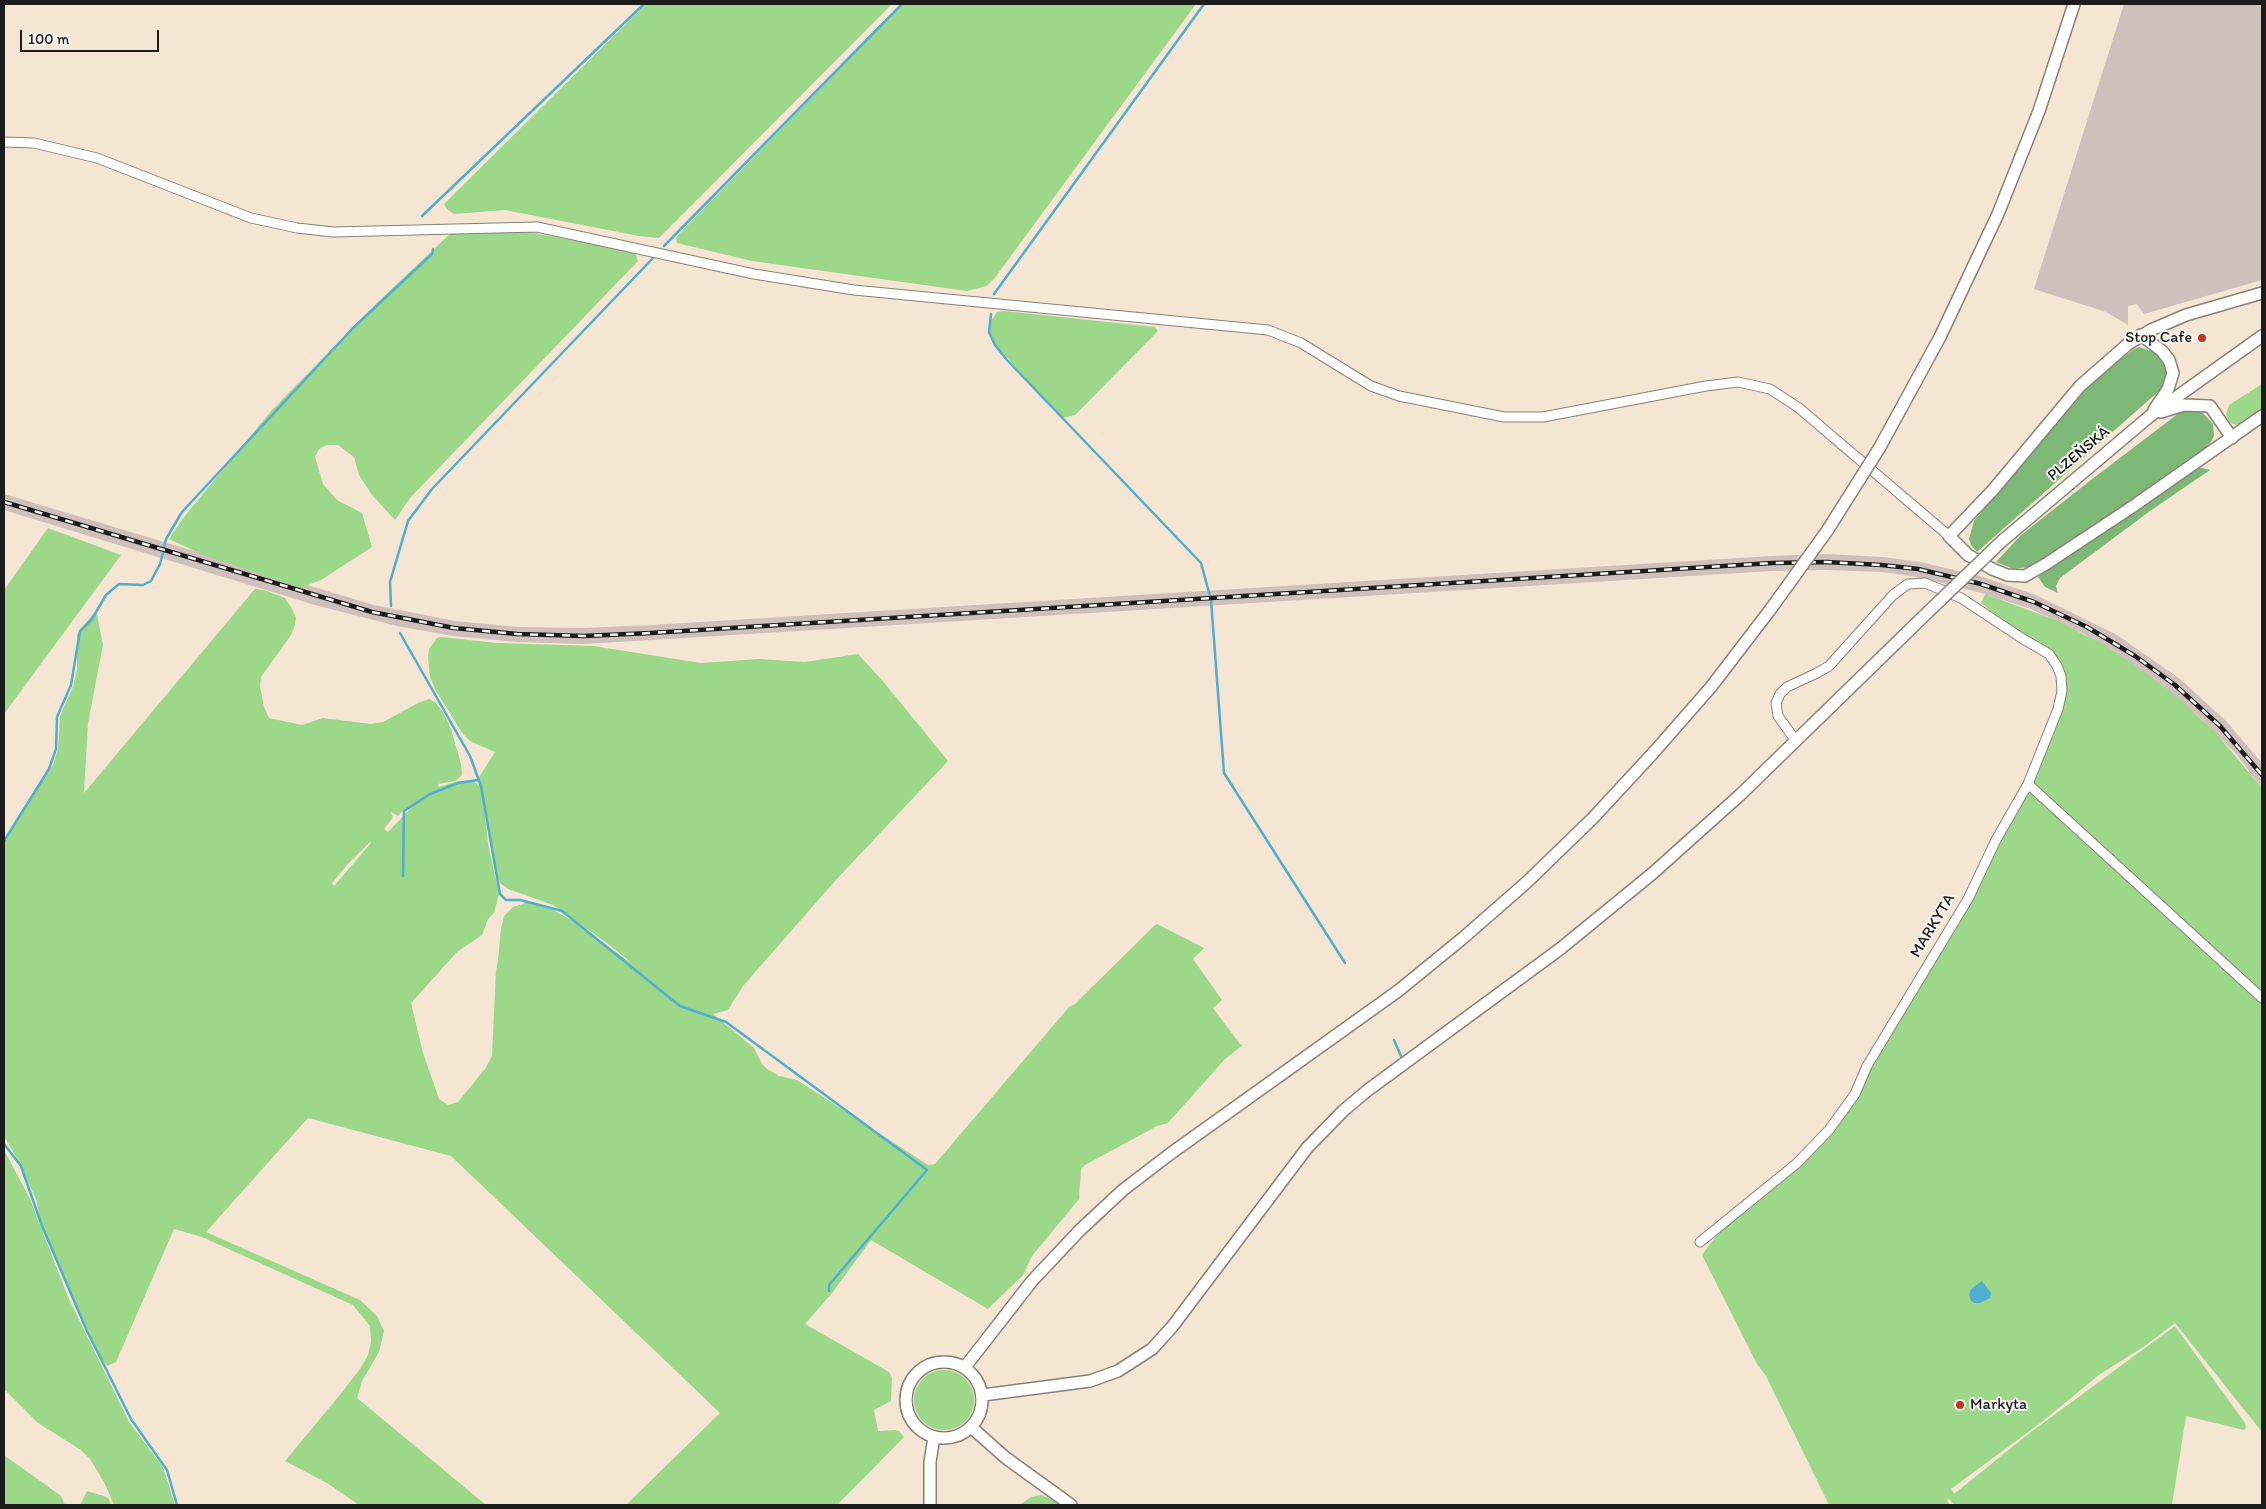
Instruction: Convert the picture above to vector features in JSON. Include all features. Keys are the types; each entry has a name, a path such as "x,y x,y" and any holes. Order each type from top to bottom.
{"main road":[{"path":"965,1367 995,1326 1032,1281 1074,1236 1123,1190 1170,1154 1354,1024 1463,938 1527,882 1593,818 1656,752 1716,680 1770,610 1826,531 1880,447 1944,330 1998,214 2038,111 2074,4"},
{"path":"2262,293 2186,315 2141,336 2114,355 2085,381 2060,408 1993,490 1949,536 1968,555 1992,569 2017,577 2025,576 2078,544 2262,416"},
{"path":"2141,336 2162,351 2169,360 2173,373 2168,388 2150,416"},
{"name":"PLZEŇSKÁ","path":"983,1395 1090,1380 1118,1371 1152,1349 1172,1327 1307,1148 1342,1111 1521,979 1608,911 1690,841 2002,541 2150,416 2262,336"},
{"path":"2150,416 2184,406 2210,406 2232,438"},
{"path":"951,1362 965,1367 976,1378 983,1395 980,1416 972,1427 954,1437 934,1437 920,1430 909,1414 906,1400 910,1382 919,1371 932,1363 951,1362"},
{"path":"972,1427 1006,1458 1071,1505"},
{"path":"930,1505 930,1462 934,1437"}],"street":[{"path":"4,142 34,143 97,158 251,218 297,228 333,232 537,227 754,274 854,290 1268,330 1300,343 1371,386 1399,396 1504,418 1543,417 1706,386 1738,382 1770,389 1799,408 1949,536"},
{"name":"MARKYTA","path":"1700,1242 1796,1164 1840,1117 1856,1094 1867,1066 1968,898 2001,832 2028,784 2058,709 2062,691 2061,676 2049,654 2023,640 1973,606 1948,592 1925,583 1908,584 1900,588 1829,666 1817,674 1786,687 1780,694 1776,703 1778,716 1796,741"},
{"path":"2028,784 2262,998"}],"shaded area":[{"path":"2124,4 2262,4 2262,280 2144,314 2137,304 2128,306 2128,325 2106,312 2034,289"},
{"path":"4,494 374,605 455,621 518,627 584,628 651,625 1771,556 1826,554 1883,557 1920,562 1983,577 2036,595 2117,635 2180,679 2226,721 2262,763 2262,788 2236,754 2197,715 2084,634 2031,609 1978,592 1917,577 1882,572 1772,571 584,644 517,642 453,636 397,626 315,605 4,510"}],"green space":[{"path":"646,4 892,4 659,238 639,236 505,210 454,214 447,209 444,204"},
{"path":"903,4 1196,4 994,279 986,286 967,291 752,261 677,243 676,238 679,234"},
{"path":"453,231 523,231 635,252 638,261 410,498 395,520 372,495 359,475 354,457 338,445 327,445 319,449 315,457 323,484 337,500 362,513 372,547 321,580 300,588 201,554 169,539 184,517 272,410 379,301"},
{"path":"1004,311 1155,327 1158,331 1075,415 1063,418 1058,415 995,344 990,331 991,321 997,312"},
{"path":"2139,347 2151,351 2161,358 2169,371 2168,383 1977,552 1969,539 1974,521 2094,380"},
{"path":"2262,384 2262,409 2242,424 2236,425 2229,422 2226,414 2229,405"},
{"path":"2190,410 2201,411 2213,424 2214,436 2201,452 2046,559 2029,567 2014,569 1996,562 2020,536 2087,483 2179,413"},
{"path":"2198,467 2210,470 2150,511 2060,578 2056,586 2058,593 2045,587 2038,577"},
{"path":"48,528 121,555 4,714 4,590"},
{"path":"255,589 264,590 285,598 296,618 291,635 261,677 260,686 264,707 269,718 302,725 323,718 371,724 383,722 429,699 435,702 443,712 451,729 461,764 462,775 455,781 438,784 439,787 459,781 475,782 480,786 478,779 495,752 470,741 462,733 435,689 430,677 428,658 429,649 437,638 497,643 593,646 701,663 759,659 805,662 858,654 882,680 948,761 835,881 743,986 728,1010 713,1014 754,1048 762,1064 779,1076 797,1080 928,1165 935,1164 1069,1007 1075,1004 1157,924 1204,948 1193,959 1222,1000 1213,1008 1240,1044 1243,1045 1225,1059 1168,1123 1157,1126 1085,1165 1081,1169 1079,1199 1032,1256 1023,1275 988,1309 871,1240 832,1293 805,1324 889,1372 892,1378 891,1401 874,1410 878,1431 895,1430 899,1431 904,1437 837,1505 626,1505 720,1413 451,1156 308,1118 206,1232 360,1300 377,1316 384,1331 379,1352 362,1381 357,1398 486,1505 359,1505 327,1483 285,1461 343,1391 368,1355 371,1342 370,1326 353,1305 202,1237 174,1229 116,1362 107,1366 101,1358 65,1281 41,1223 36,1199 18,1160 4,1136 4,841 53,765 58,749 60,716 73,687 77,670 77,635 96,610 103,645 88,723 84,793","holes":["484,805 488,819 493,862 500,883 508,889 553,905 607,943 635,966 573,921 551,909 539,904 526,903 513,907 504,916 501,929 496,971 492,1056 485,1069 458,1102 448,1105 439,1099 423,1053 411,1003 457,952 482,935 488,919 494,913 499,894 488,844","412,807 388,832 384,829 393,817 391,812 398,816 405,809","370,842 371,843 334,886 332,883"]},
{"path":"1985,594 2058,621 2109,648 2130,662 2170,691 2215,732 2262,788 2262,1432 2175,1323 2142,1348 2100,1374 2043,1421 1951,1489 1954,1494 2031,1432 2175,1326 2245,1423 2246,1428 2244,1430 2186,1416 2172,1505 1954,1505 1949,1499 1947,1501 1950,1505 1829,1505 1766,1376 1757,1364 1702,1255 1731,1216 1829,1131 1968,898 2065,698 2066,676 2057,659 2009,626 1981,603"},
{"path":"4,1150 30,1199 68,1297 129,1422 163,1467 175,1505 114,1505 105,1484 90,1459 81,1450 38,1423 4,1389"},
{"path":"938,1370 950,1370 966,1378 972,1388 974,1400 972,1412 966,1422 950,1430 938,1430 922,1422 914,1406 914,1394 922,1378"},
{"path":"4,1455 61,1496 65,1505 4,1505"},
{"path":"87,1491 104,1496 109,1499 111,1505 80,1505"},
{"path":"1041,1495 1061,1505 1019,1505 1031,1497"}],"water":[{"path":"1982,1281 1991,1293 1990,1298 1980,1303 1974,1303 1969,1295 1971,1289"}],"waterway":[{"path":"422,216 644,4"},
{"path":"664,246 902,4"},
{"path":"994,294 1204,4"},
{"path":"164,547 166,539 182,512 353,328 432,254 433,249"},
{"path":"391,606 390,582 408,521 432,489 654,257"},
{"path":"991,314 989,332 995,345 1007,360 1201,563 1211,600 1224,773 1345,963"},
{"path":"4,841 49,769 56,749 57,717 71,685 80,631 92,619 106,595 119,584 143,585 151,581 160,564 163,553"},
{"path":"400,633 470,756 481,786 500,894 506,900 520,900 562,911 680,1006 726,1022 927,1170 829,1285 829,1291"},
{"path":"403,876 404,811 430,794 458,783 478,780"},
{"path":"1394,1040 1401,1056"},
{"path":"4,1144 21,1166 42,1226 87,1331 131,1419 167,1470 177,1505"}],"railway":[{"path":"4,502 372,612 454,628 517,634 584,636 651,633 1772,563 1826,562 1918,569 1981,584 2034,602 2087,627 2135,656 2175,685 2220,726 2262,775"}],"place":[{"name":"Stop Cafe","path":"2202,338"},
{"name":"Markyta","path":"1960,1405"}]}
